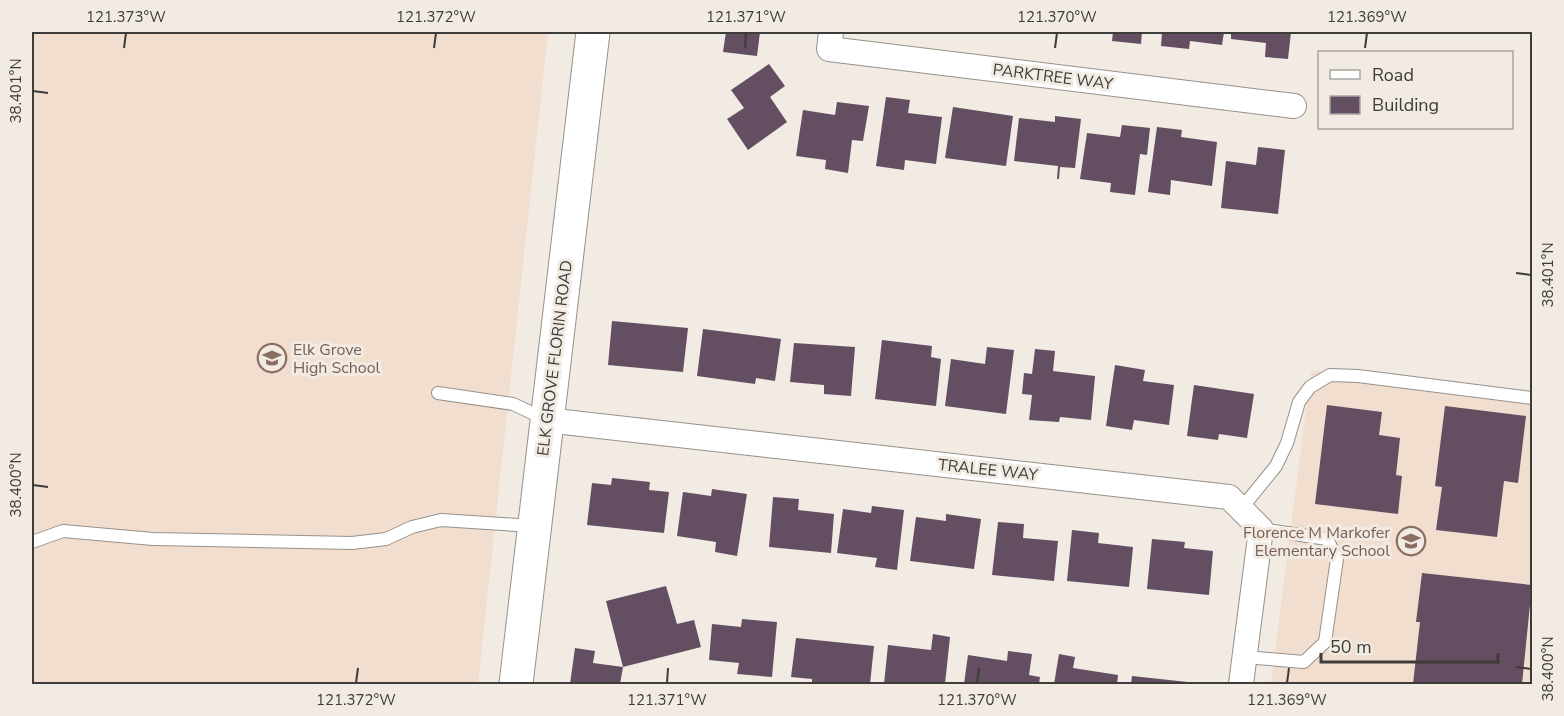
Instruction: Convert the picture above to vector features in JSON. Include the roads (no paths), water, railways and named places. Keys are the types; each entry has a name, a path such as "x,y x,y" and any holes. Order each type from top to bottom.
{"main road":[{"name":"ELK GROVE FLORIN ROAD","path":"516,684 592,32"}],"street":[{"name":"PARKTREE WAY","path":"831,32 829,49 1294,105"},
{"name":"TRALEE WAY","path":"546,420 1229,496 1261,529"},
{"path":"1241,684 1261,529"}],"lane":[{"path":"1241,509 1276,466 1287,443 1299,402 1310,387 1330,375 1358,376 1533,398"},
{"path":"438,393 513,404 546,420"},
{"path":"32,542 63,531 153,539 352,543 386,539 412,527 441,520 534,526"},
{"path":"1245,657 1304,662 1324,642 1337,559 1327,538 1261,529"}],"place":[{"name":"Elk Grove High School","path":"272,358"},
{"name":"Florence M Markofer Elementary School","path":"1411,541"}]}
